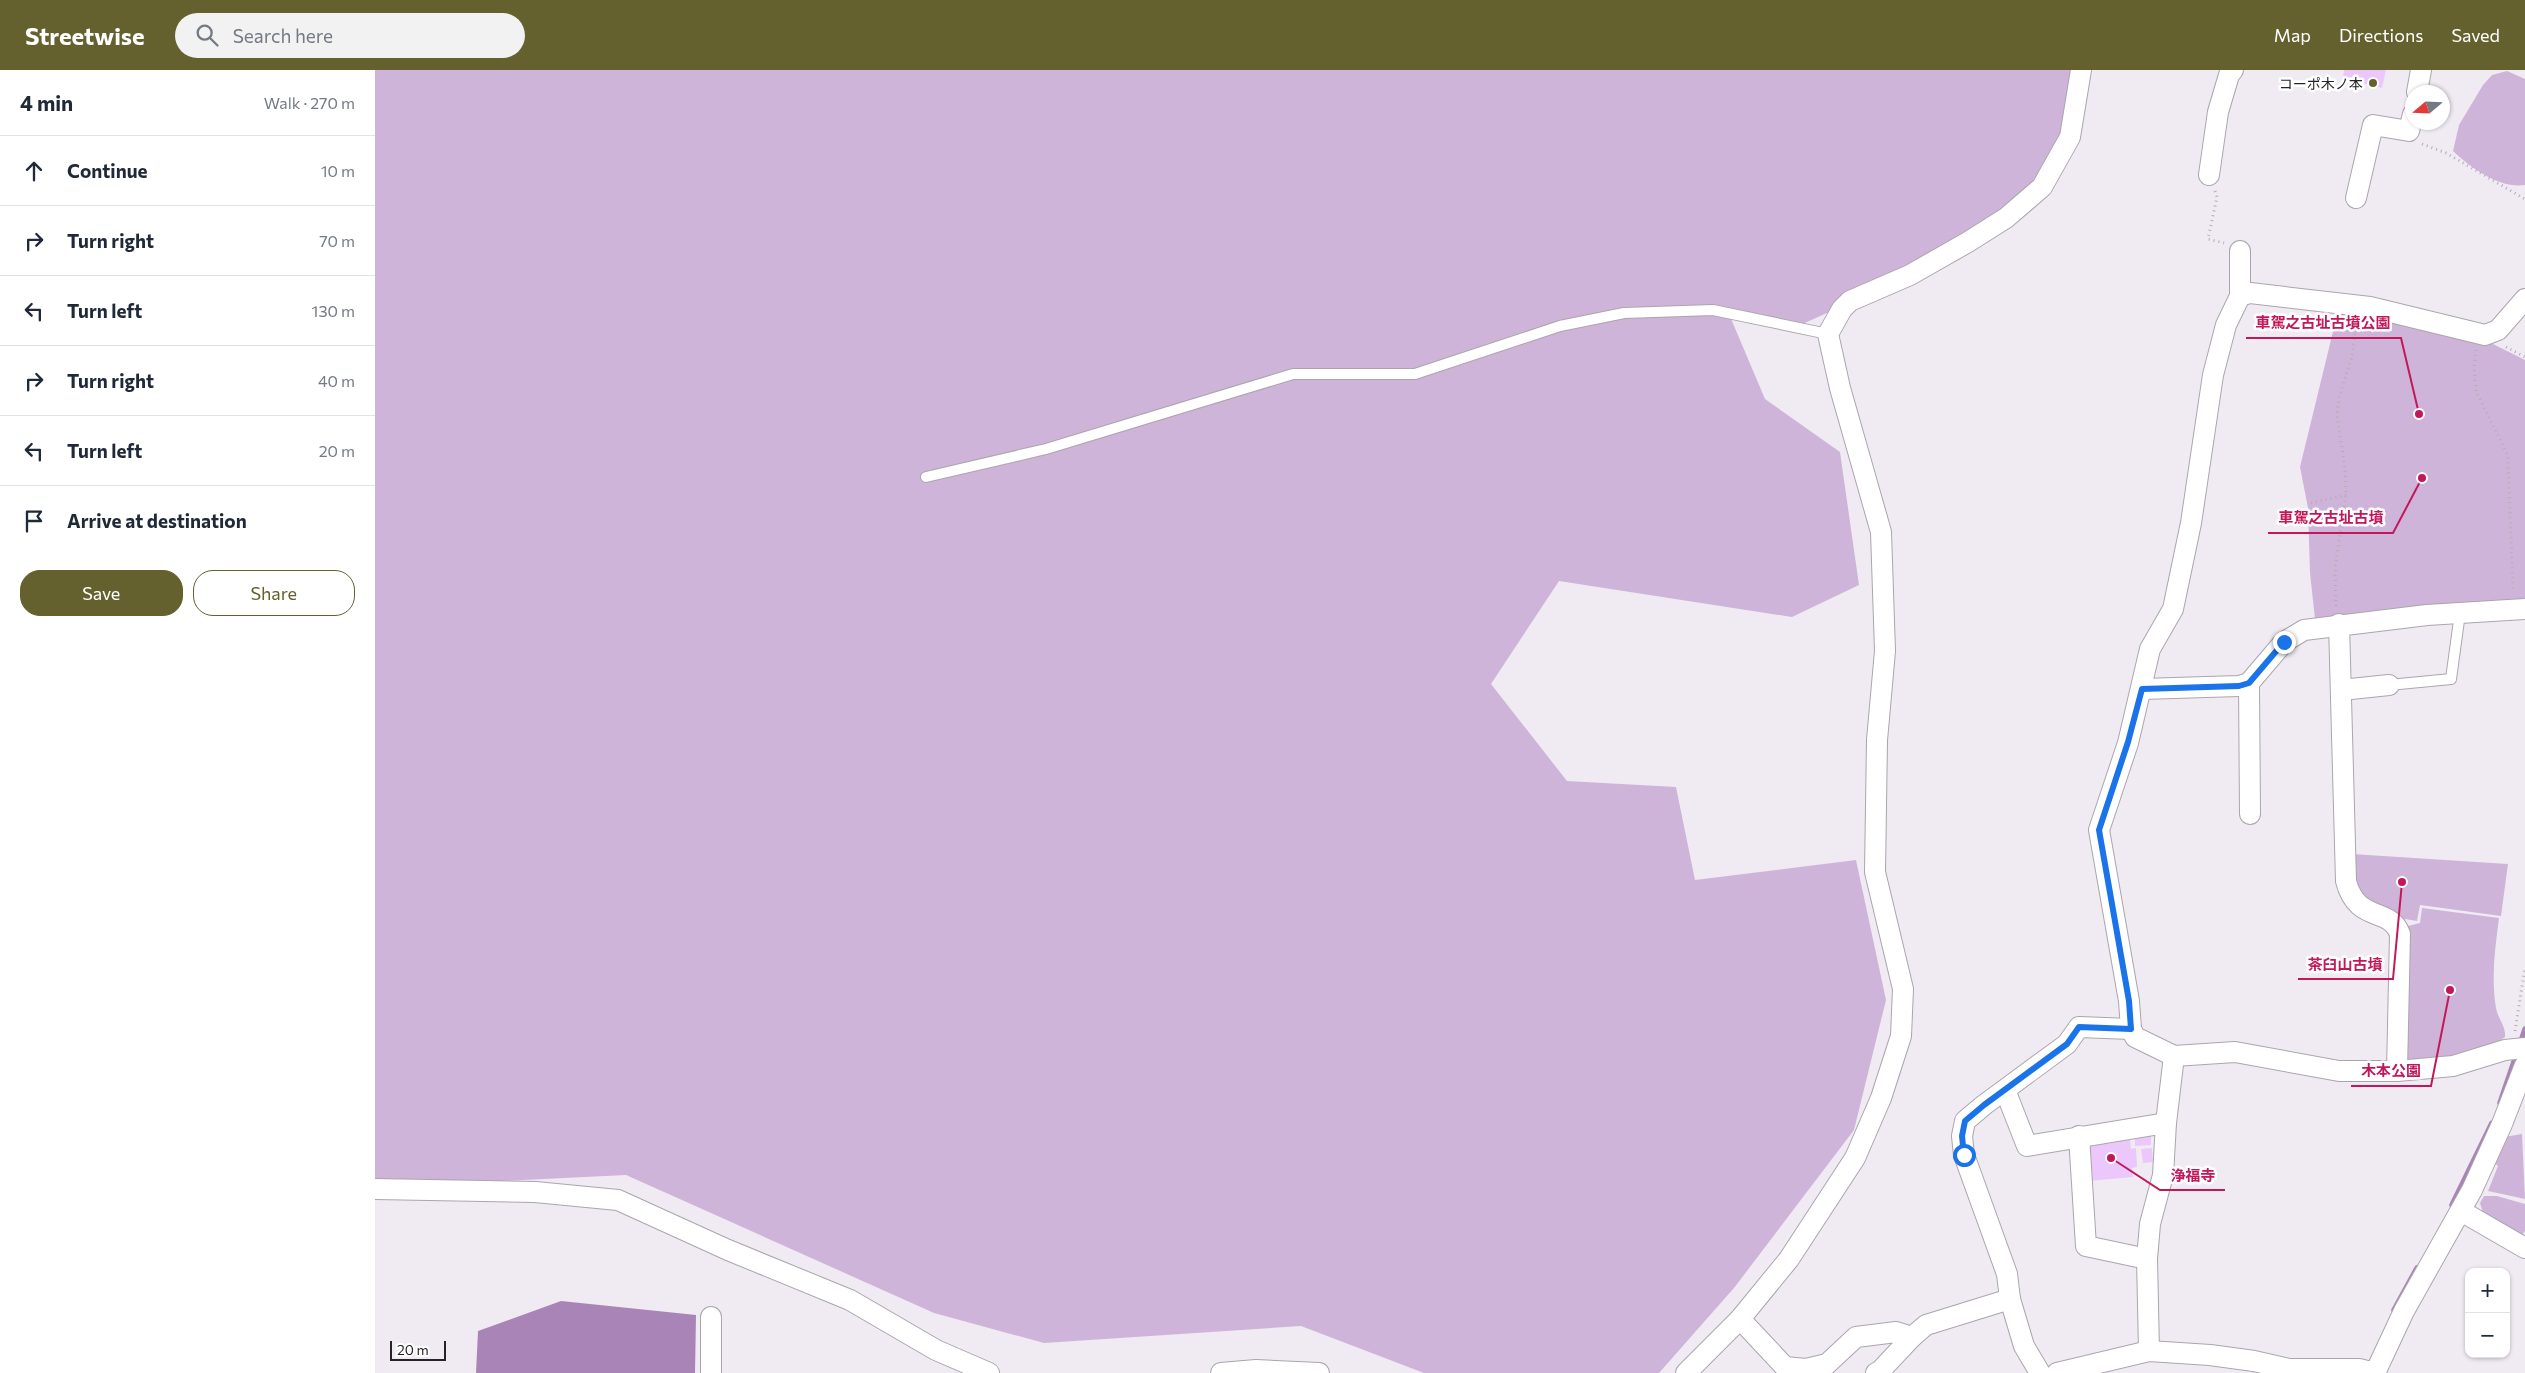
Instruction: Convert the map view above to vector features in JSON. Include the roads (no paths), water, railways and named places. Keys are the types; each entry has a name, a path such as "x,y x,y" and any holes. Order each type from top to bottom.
{"street":[{"path":"1686,1373 1740,1319 1789,1259 1855,1158 1881,1098 1901,1036 1903,989 1875,872 1877,740 1885,651 1881,532 1840,388 1829,334 1842,309 1850,301 1910,275 1969,242 2006,218 2042,187 2070,137 2081,70"},
{"path":"2209,176 2218,112 2229,75 2233,70"},
{"path":"2418,85 2421,70"},
{"path":"2356,198 2373,125 2405,122"},
{"path":"2240,251 2240,296 2226,325 2213,375 2192,515 2173,610 2150,650 2128,742 2099,830 2126,984 2131,1029 2135,1037 2174,1056 2235,1052 2339,1071 2397,1072 2453,1066 2514,1049"},
{"path":"2240,296 2250,293 2358,306 2479,333 2485,336 2498,330 2525,299"},
{"path":"2142,689 2239,686 2249,683 2284,642 2304,630 2339,624 2460,612 2519,609"},
{"path":"2339,624 2346,881 2352,900 2357,906 2392,922 2400,934 2397,1072"},
{"path":"2249,683 2250,814"},
{"path":"2341,690 2389,685"},
{"path":"2040,1373 2024,1346 2010,1300 2007,1274 1964,1155 1962,1136 1965,1121 2067,1044 2079,1027 2131,1029"},
{"path":"2149,1351 2147,1259 2151,1224 2163,1175 2166,1123 2174,1056"},
{"path":"2057,1373 2149,1351 2210,1355 2307,1372 2370,1372 2461,1211 2502,1124 2525,1065"},
{"path":"2005,1090 2027,1146 2166,1123"},
{"path":"2079,1136 2086,1246 2147,1259"},
{"path":"375,1189 535,1192 618,1200 728,1250 850,1300 936,1350 989,1373"},
{"path":"2461,1211 2525,1248"},
{"path":"1876,1373 1926,1325 2010,1300"},
{"path":"711,1317 711,1373"},
{"path":"1740,1319 1785,1367 1806,1369 1827,1364 1856,1337 1896,1332 1912,1337"},
{"path":"1221,1373 1256,1370 1319,1373"}],"lane":[{"path":"926,477 1046,449 1293,374 1415,374 1560,326 1624,313 1713,310 1829,334"},
{"path":"2389,685 2451,679 2460,612"}],"waterway":[{"path":"2520,1044 2525,1029"},
{"path":"2500,1103 2517,1053"},
{"path":"2452,1205 2492,1123"},
{"path":"2394,1310 2417,1268"}],"place":[{"name":"コーポ木ノ本","path":"2373,83"},
{"name":"車駕之古址古墳公園","path":"2419,414"},
{"name":"車駕之古址古墳","path":"2422,478"},
{"name":"茶臼山古墳","path":"2402,882"},
{"name":"木本公園","path":"2450,990"},
{"name":"浄福寺","path":"2111,1158"}]}
